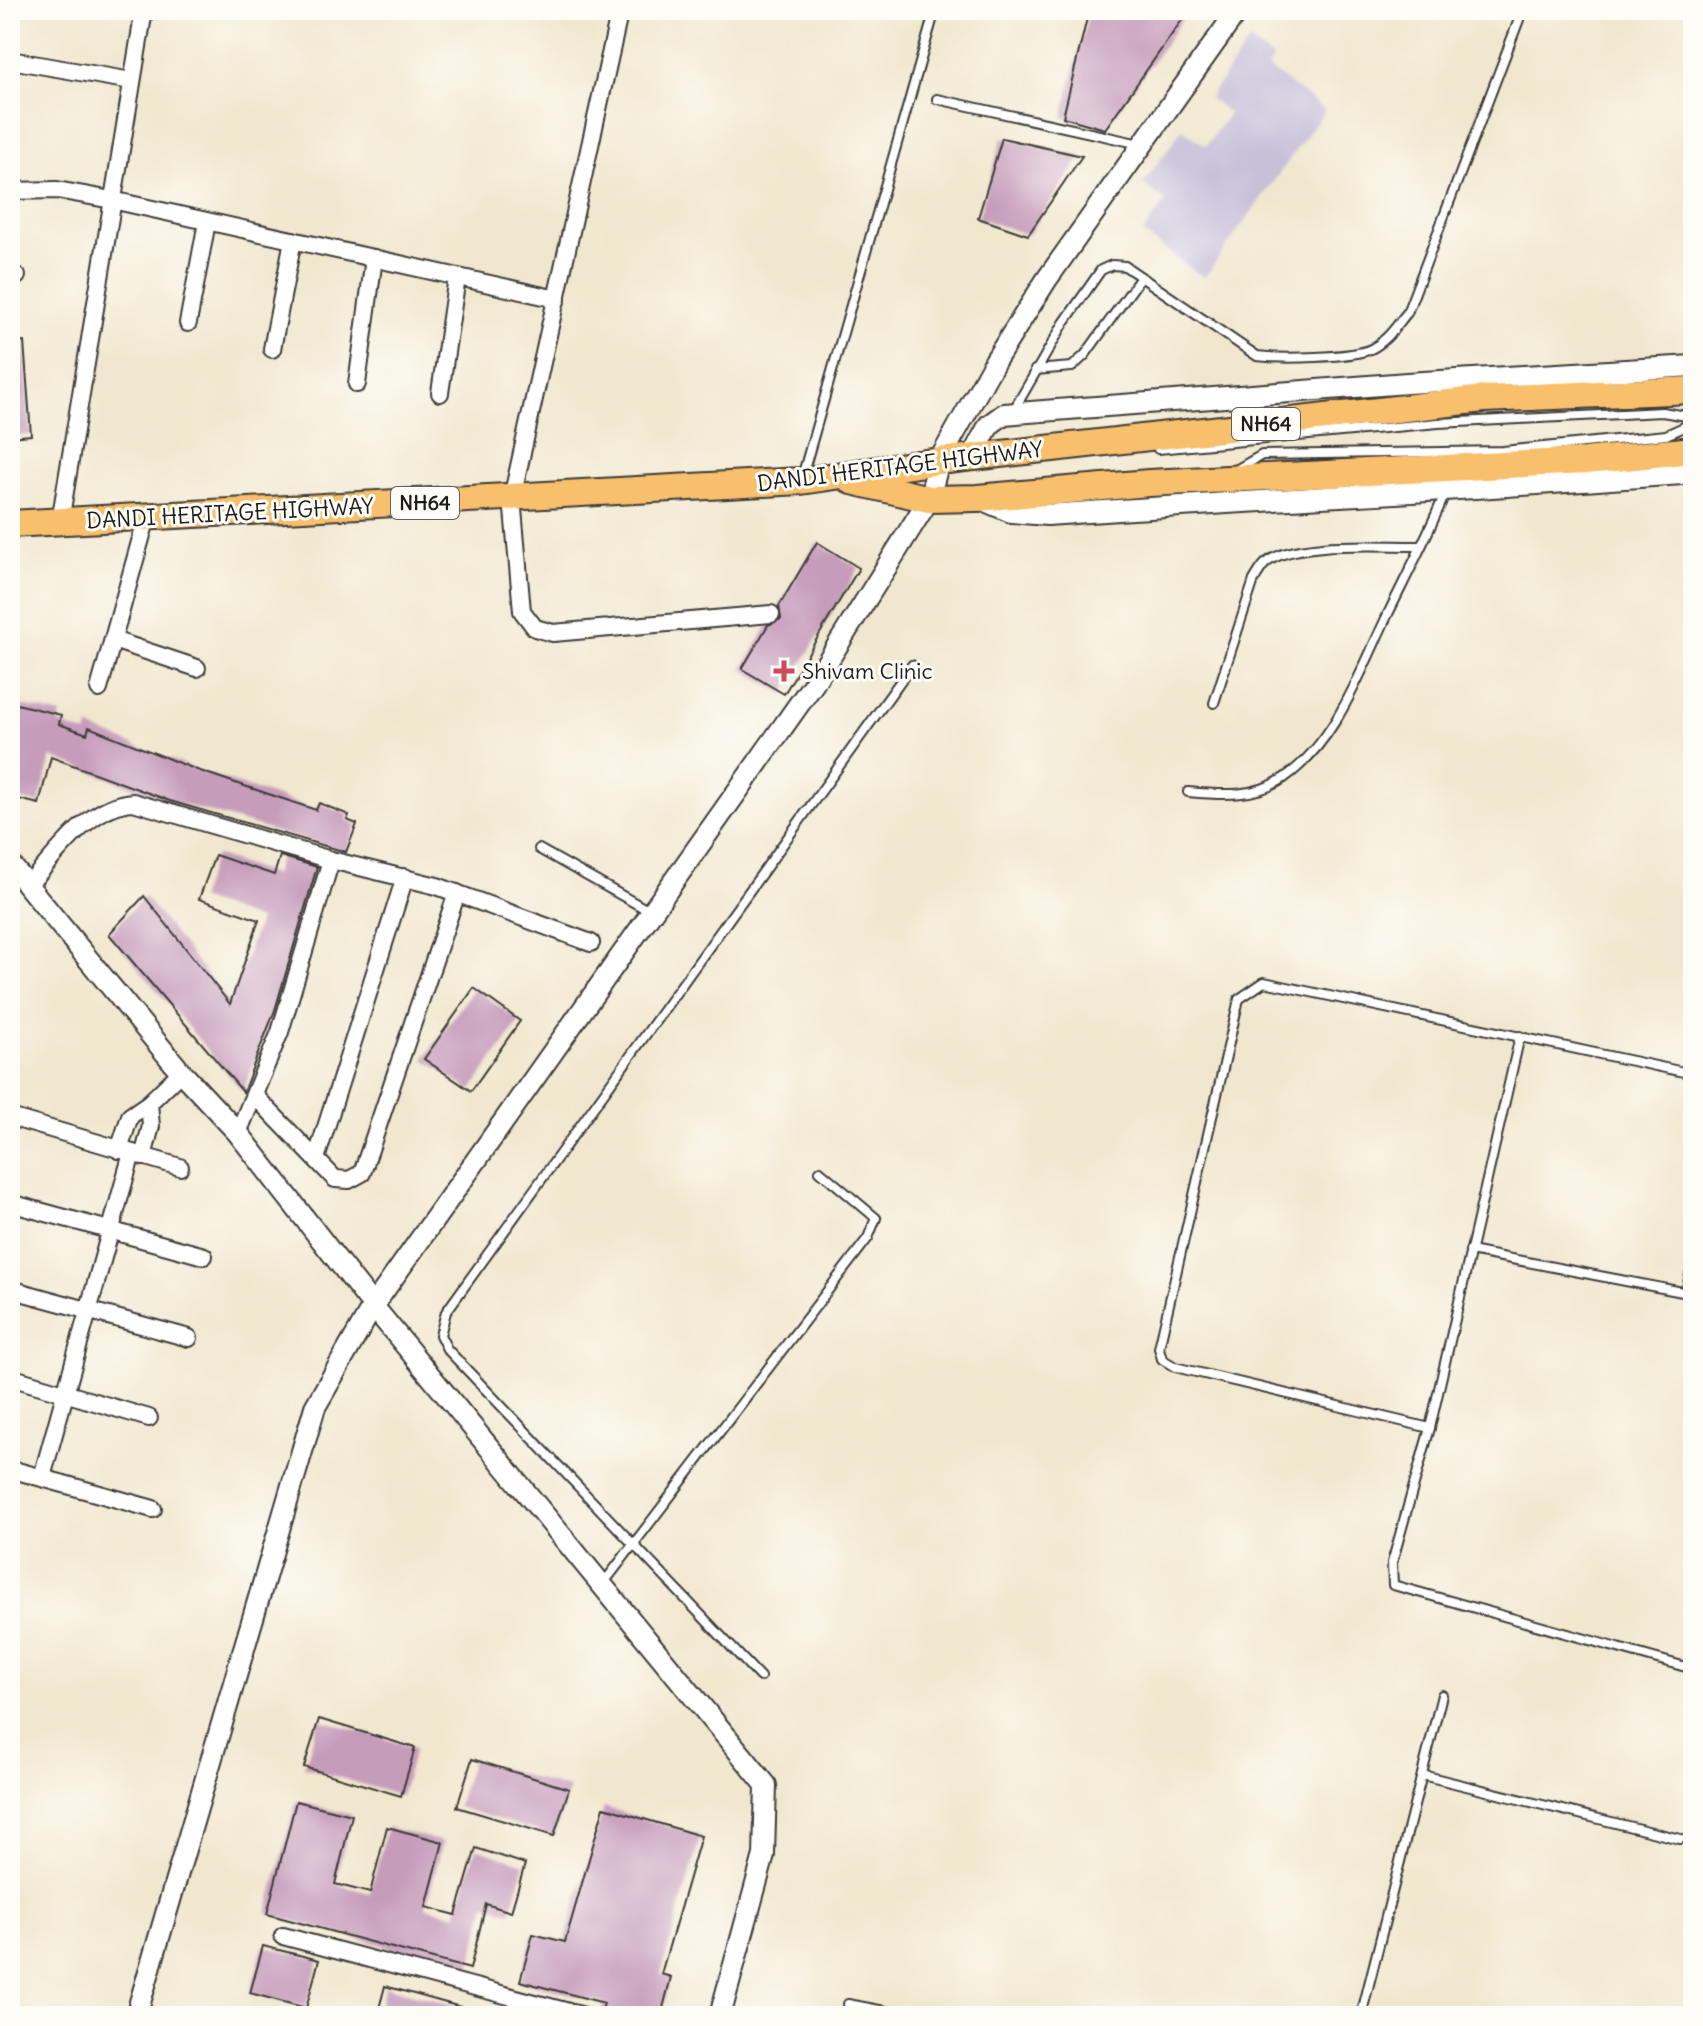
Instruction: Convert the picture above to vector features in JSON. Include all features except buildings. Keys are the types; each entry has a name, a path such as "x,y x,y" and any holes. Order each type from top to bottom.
{"highway":[{"name":"DANDI HERITAGE HIGHWAY","path":"10,524 841,478 939,461 1484,399 1693,390"},
{"name":"NH64","path":"841,478 929,499 977,498 1223,480 1450,480 1693,450"}],"street":[{"path":"60,522 144,10"},
{"path":"620,10 512,498 522,611 535,628 553,633 771,614"},
{"path":"136,2016 315,1407 373,1306 814,683 929,499 939,461 995,361 1047,279 1145,146 1238,10"},
{"path":"10,60 132,81"},
{"path":"10,191 57,190 112,200 557,299"},
{"path":"188,323 207,222"},
{"path":"272,349 293,240"},
{"path":"357,384 374,258"},
{"path":"440,393 457,277"},
{"path":"972,457 989,425 1011,413 1392,384 1693,366"},
{"path":"977,498 1011,512 1047,515 1302,496 1450,480 1693,473"},
{"path":"99,689 147,517"},
{"path":"113,640 197,668"},
{"path":"27,886 93,817 114,803 133,802 457,893 591,943"},
{"path":"238,1133 280,1032 331,860"},
{"path":"10,864 181,1072 238,1133 373,1306 766,1785 764,1855 720,2016"},
{"path":"316,1159 405,877"},
{"path":"255,1096 335,1179 349,1180 362,1173 457,893"},
{"path":"42,1477 132,1153 130,1116 149,1103 181,1072"},
{"path":"132,1153 151,1126 149,1103"},
{"path":"10,1117 180,1167"},
{"path":"10,1203 204,1256"},
{"path":"10,1289 189,1338"},
{"path":"10,1377 149,1418"},
{"path":"10,1469 153,1509"},
{"path":"283,1936 584,2016"}],"lane":[{"path":"801,481 935,10"},
{"path":"1011,413 1035,370 1101,270 1112,265 1125,266 1257,356 1280,359 1368,351 1385,340 1407,313 1520,17"},
{"path":"937,99 1145,146"},
{"path":"1035,370 1072,367 1085,355 1141,277"},
{"path":"1146,450 1438,423 1662,412 1693,420"},
{"path":"1223,480 1243,463 1262,455 1503,451 1666,435 1693,420"},
{"path":"1047,449 1076,456"},
{"path":"1188,792 1228,795 1254,791 1282,780 1308,757 1340,712 1450,480"},
{"path":"1214,703 1254,580 1265,563 1279,555 1315,549 1421,546"},
{"path":"760,1677 447,1349 440,1335 446,1312 912,665"},
{"path":"539,849 652,912"},
{"path":"1430,1428 1175,1367 1162,1359 1159,1348 1162,1333 1239,999 1246,991 1264,982 1693,1074"},
{"path":"1520,1036 1430,1428 1392,1563 1393,1585 1693,1669"},
{"path":"602,1584 868,1238 876,1218 820,1171"},
{"path":"1470,1251 1690,1294 1693,1260"},
{"path":"1361,2016 1442,1695"},
{"path":"1422,1775 1680,1839"},
{"path":"848,2004 911,2016"}],"shaded area":[{"path":"1249,41 1273,58 1267,67 1325,110 1204,278 1143,233 1166,201 1143,184 1182,129 1206,146 1229,113 1209,98"}],"place":[{"name":"Shivam Clinic","path":"784,671"}]}
